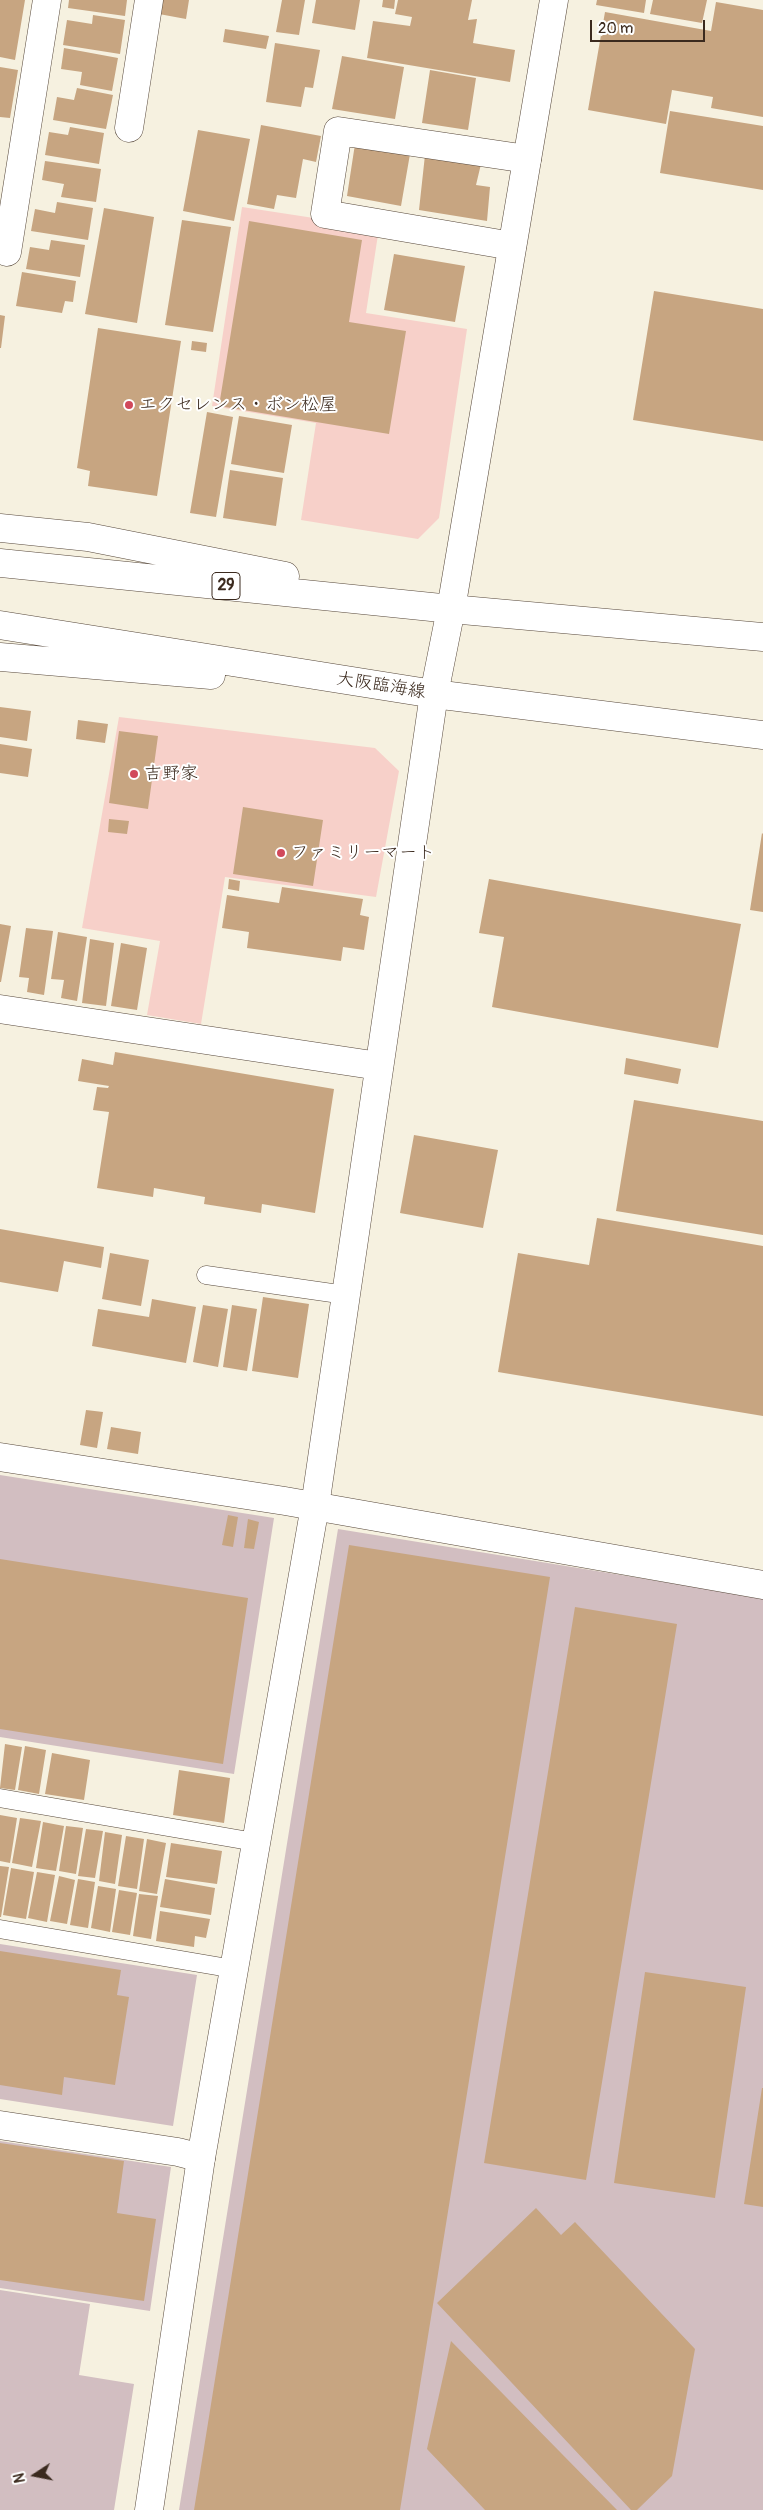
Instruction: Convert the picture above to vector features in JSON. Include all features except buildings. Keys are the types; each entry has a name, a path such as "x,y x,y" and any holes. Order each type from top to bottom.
{"street":[{"path":"7,252 10,162 47,0"},
{"path":"129,128 149,0"},
{"path":"149,2510 201,2158 314,1506 434,694 451,609 554,0"},
{"path":"512,246 326,214 338,132 527,159"},
{"path":"0,528 88,537 451,609 763,637"},
{"name":"29","path":"0,563 451,609"},
{"name":"大阪臨海線","path":"0,625 434,694 763,735"},
{"path":"0,657 434,694"},
{"path":"0,1009 379,1066"},
{"path":"0,1457 314,1506 763,1585"},
{"path":"0,2125 178,2152 201,2158"}],"lane":[{"path":"206,1275 346,1295"},
{"path":"0,1798 255,1842"},
{"path":"0,1929 234,1968"}],"shaded area":[{"path":"242,207 379,228 366,313 467,329 439,518 418,539 301,520 316,423 212,406"},
{"path":"119,717 375,748 399,771 376,897 225,877 201,1024 147,1015 160,941 82,928"},
{"path":"0,1475 274,1518 234,1774 0,1737"},
{"path":"338,1529 763,1598 763,2510 179,2510"},
{"path":"0,1944 197,1975 173,2126 0,2099"},
{"path":"0,2141 171,2167 150,2311 0,2288"},
{"path":"0,2290 90,2304 79,2375 134,2384 114,2510 0,2510"}],"place":[{"name":"エクセレンス・ボン松屋","path":"129,405"},
{"name":"吉野家","path":"134,774"},
{"name":"ファミリーマート","path":"281,853"}]}
